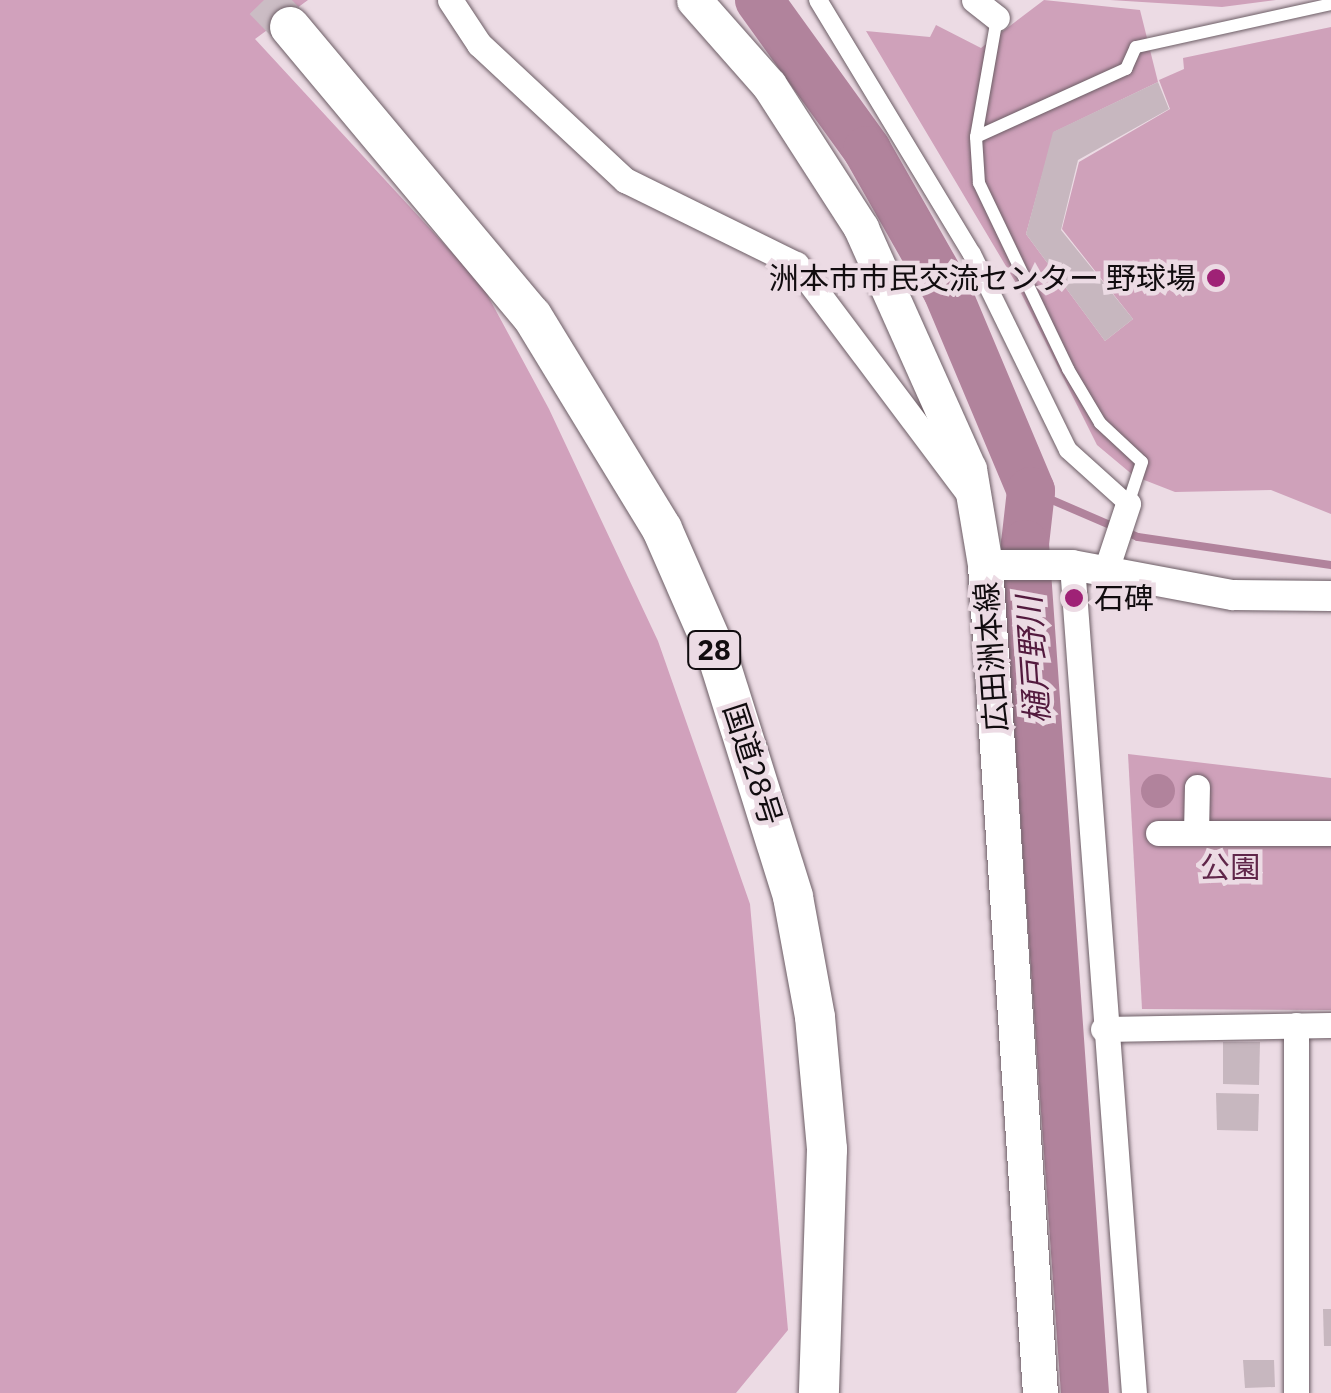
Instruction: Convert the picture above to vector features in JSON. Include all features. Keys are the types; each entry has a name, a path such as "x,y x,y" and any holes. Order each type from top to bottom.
{"highway":[{"name":"国道28号","path":"290,27 532,316 662,529 718,658 793,896 815,1017 827,1149 818,1393"}],"main road":[{"name":"広田洲本線","path":"694,0 769,85 862,228 958,434 978,506 992,566 1040,1393"}],"street":[{"path":"450,0 478,44 625,180 796,264 978,506"},
{"path":"818,0 972,254 1068,450 1126,512 1110,558"},
{"path":"974,0 996,18"},
{"path":"992,566 1110,558 1234,594 1331,596"},
{"path":"1065,564 1134,1393"},
{"path":"1196,834 1198,787"},
{"path":"1158,833 1331,834"},
{"path":"1296,1025 1296,1393"},
{"path":"1103,1029 1331,1026"}],"lane":[{"path":"976,137 1126,69 1136,47 1331,4"},
{"path":"996,18 976,137 979,183 1068,369 1100,423 1142,462 1126,512"}],"green space":[{"name":"洲本市市民交流センター 野球場","path":"1044,0 1140,10 1158,82 1054,132 1026,234 1105,341 1133,319 1062,229 1079,162 1170,109 1159,80 1184,69 1183,58 1331,27 1331,514 1271,490 1175,492 1134,476 1097,445 1016,283 866,31 930,37 936,25 981,48"},
{"path":"1110,0 1276,0 1222,7"},
{"name":"公園","path":"1128,754 1331,778 1331,1010 1142,1009"}],"shaded area":[{"path":"0,0 308,0 255,39 482,285 549,409 658,641 750,904 788,1330 736,1393 0,1393"},
{"path":"1158,774 1170,779 1175,791 1170,803 1158,808 1146,803 1141,791 1146,779"}],"building":[{"path":"1158,82 1169,109 1078,160 1061,230 1133,319 1105,341 1026,234 1053,132"},
{"path":"1223,1042 1260,1042 1259,1085 1223,1084"},
{"path":"1216,1093 1259,1094 1258,1131 1217,1130"},
{"path":"1323,1309 1331,1309 1331,1346 1324,1346"},
{"path":"1243,1360 1274,1360 1275,1387 1245,1388"}],"waterway":[{"name":"樋戸野川","path":"759,0 867,150 947,291 1031,491 1025,544 1085,1393"},
{"path":"1031,491 1138,537 1331,565"}],"tunnel":[{"path":"264,0 290,27"}],"place":[{"name":"洲本市市民交流センター 野球場","path":"1216,278"},
{"name":"石碑","path":"1074,598"}]}
